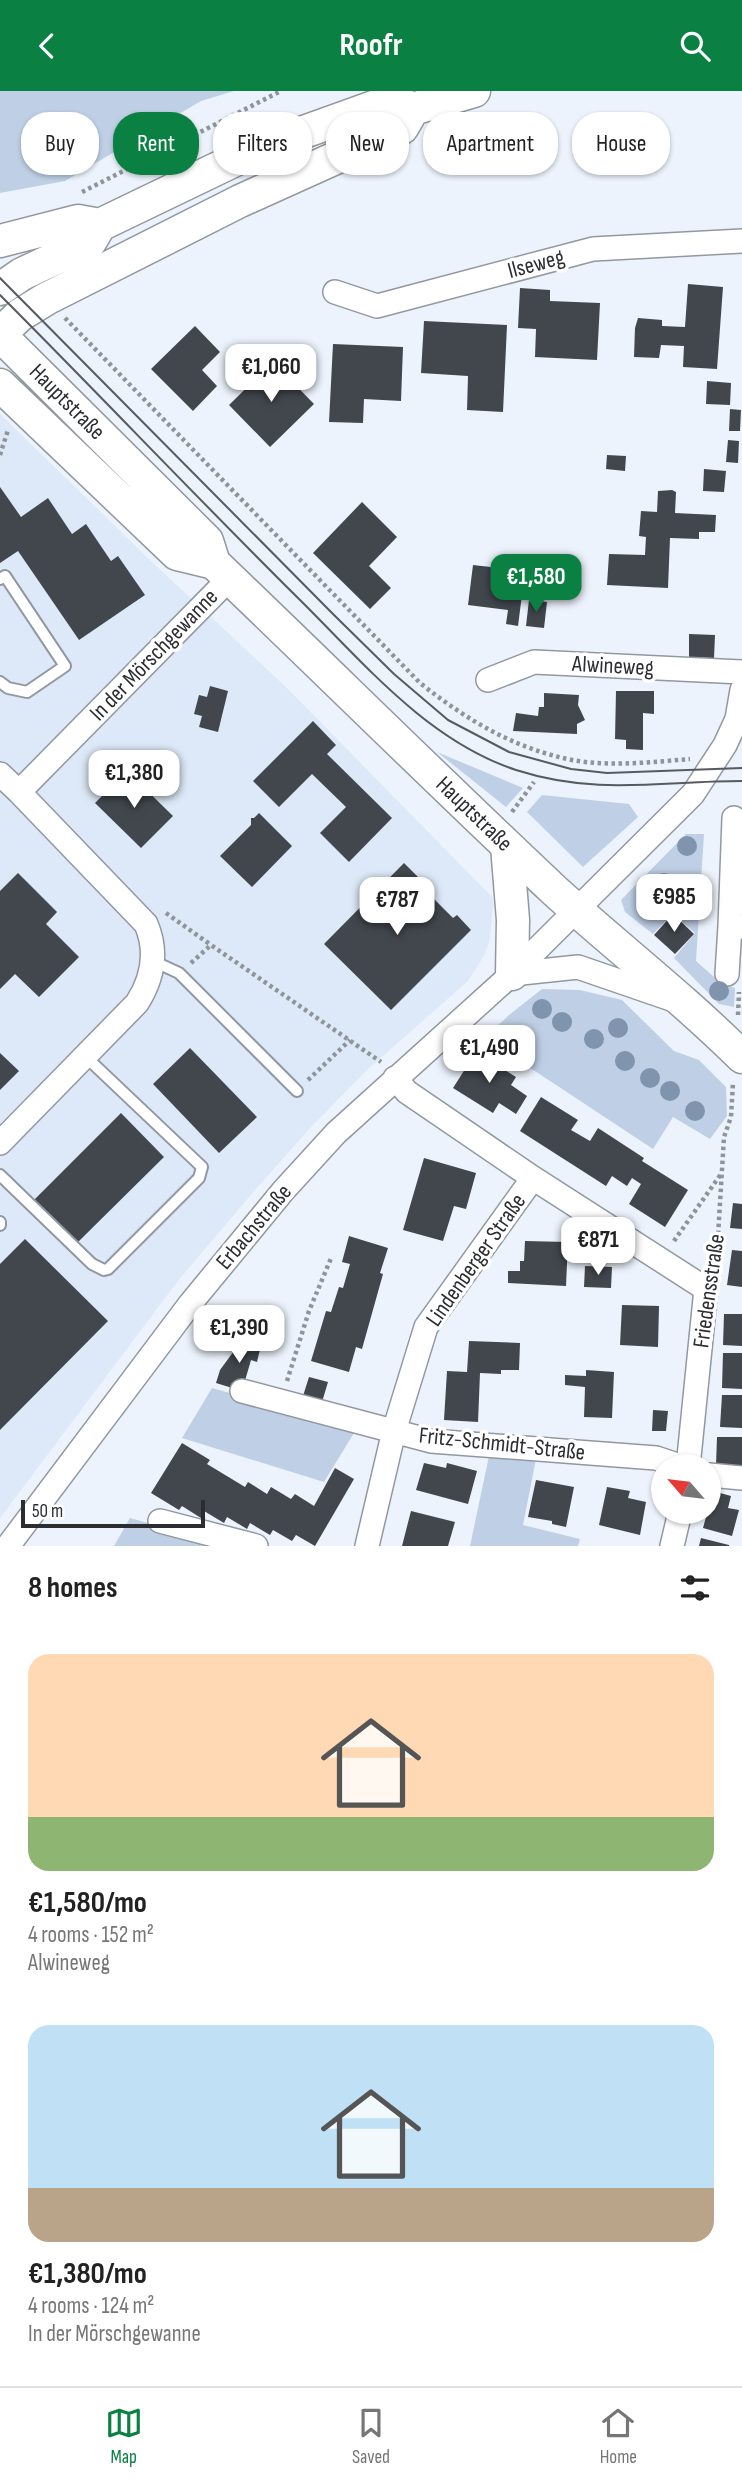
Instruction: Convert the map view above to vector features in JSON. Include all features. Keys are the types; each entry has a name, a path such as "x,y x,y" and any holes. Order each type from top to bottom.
{"main road":[{"path":"0,289 22,274 90,242 100,225 275,143 393,100 413,109 474,91"},
{"path":"0,334 20,315 46,299 240,201 402,128 413,109"},
{"path":"0,241 78,221 100,225"},
{"name":"Hauptstraße","path":"0,334 207,541 222,571 500,839 739,1054"},
{"name":"Hauptstraße","path":"0,385 177,554 222,571"},
{"path":"500,839 513,920 512,974"}],"street":[{"name":"Ilseweg","path":"335,292 377,306 593,249 742,241"},
{"name":"In der Mörschgewanne","path":"19,792 222,571"},
{"name":"Alwineweg","path":"488,680 534,662 742,672"},
{"name":"Erbachstraße","path":"8,1546 106,1413 241,1241 336,1133 512,974 693,794 718,757 737,719 742,690"},
{"path":"0,774 146,924 153,948 153,961 146,990 137,1003 0,1143"},
{"path":"727,974 736,926 734,818"},
{"path":"512,974 579,967 684,1003"},
{"path":"395,1079 407,1092 533,1178 706,1289"},
{"name":"Lindenberger Straße","path":"367,1546 394,1431 426,1327 533,1178"},
{"name":"Friedensstraße","path":"687,1454 706,1289"},
{"name":"Fritz-Schmidt-Straße","path":"242,1391 431,1441 651,1458"},
{"path":"721,1476 742,1478"},
{"path":"160,1521 256,1546"},
{"path":"672,1546 677,1524"}],"lane":[{"path":"0,579 5,576 65,666 27,692 8,688 0,682"},
{"path":"153,961 179,973 297,1091"},
{"path":"0,1175 92,1264 104,1270 199,1178 202,1167 86,1057"}],"path":[{"path":"72,195 83,192 281,91"},
{"path":"46,299 420,683 461,715 507,740 573,760 635,763 718,757"},
{"path":"0,455 9,429"},
{"path":"500,839 516,808 534,782"},
{"path":"179,973 211,945 382,1063 395,1079"},
{"path":"727,974 740,983 739,1054"},
{"path":"297,1091 350,1040"},
{"name":"Friedensstraße","path":"706,1289 716,1271 723,1137 731,1117"},
{"path":"661,1260 722,1173"},
{"path":"281,1402 309,1311 332,1256"}],"shaded area":[{"path":"0,91 234,91 201,101 182,112 113,112 113,153 99,161 99,112 21,112 21,175 75,175 65,181 0,193"},
{"path":"0,414 287,688 492,897 493,906 490,938 485,954 468,981 367,1070 311,1127 249,1197 177,1282 0,1518"},
{"path":"437,752 523,788 506,807"},
{"path":"542,795 629,804 638,817 583,867 527,812"},
{"path":"686,834 704,834 696,961 722,984 735,988 734,1007 719,1004 674,958 695,933 673,913 653,934 625,912 621,900"},
{"path":"542,989 580,990 622,1000 674,1051 699,1060 726,1087 727,1116 710,1139 673,1117 653,1149 485,1038"},
{"path":"212,1388 357,1428 324,1482 182,1438"},
{"path":"489,1456 536,1459 523,1525 580,1539 578,1546 470,1546"},
{"path":"130,1518 230,1546 114,1546"}],"building":[{"path":"688,284 723,287 717,369 683,367 684,346 661,345 659,358 634,357 638,318 662,320 662,326 685,327"},
{"path":"520,288 550,290 550,301 600,303 597,360 535,357 536,329 518,328"},
{"path":"424,321 507,325 503,412 467,410 468,376 421,373"},
{"path":"195,326 220,352 202,370 217,386 193,411 151,369"},
{"path":"333,344 403,347 401,401 364,399 363,423 329,422"},
{"path":"273,362 314,404 270,447 229,405"},
{"path":"707,381 731,383 730,405 706,404"},
{"path":"730,409 741,410 740,431 729,431"},
{"path":"728,440 739,441 738,463 726,462"},
{"path":"607,455 626,456 625,471 606,469"},
{"path":"704,469 726,471 724,492 703,491"},
{"path":"0,487 21,517 48,498 72,534 86,524 111,561 118,556 145,595 79,640 18,551 0,563"},
{"path":"658,491 676,492 675,513 716,515 715,532 699,532 699,539 670,538 668,588 607,585 609,554 645,555 646,537 639,536 641,511 657,512"},
{"path":"362,502 397,537 369,566 391,588 370,609 313,553"},
{"path":"473,565 525,571 518,626 506,624 508,610 468,605"},
{"path":"529,600 547,602 544,628 526,626"},
{"path":"689,634 715,635 714,658 689,657"},
{"path":"210,686 228,691 218,732 199,727 202,716 194,714 199,695 207,697"},
{"path":"616,691 654,691 654,714 643,713 643,750 626,749 626,740 615,739"},
{"path":"544,693 579,695 578,705 585,720 577,724 577,734 513,731 516,713 538,716 539,707 544,707"},
{"path":"313,721 336,745 327,754 392,818 349,862 320,833 346,807 312,774 279,807 253,781"},
{"path":"127,771 173,816 141,848 95,803"},
{"path":"259,813 292,846 252,887 220,856 251,825 251,818"},
{"path":"404,863 432,891 429,894 453,918 457,915 471,930 391,1010 324,944"},
{"path":"18,873 57,912 46,924 79,957 39,997 15,974 0,989 0,891"},
{"path":"673,914 694,934 675,954 654,935"},
{"path":"190,1048 257,1117 219,1153 153,1084"},
{"path":"476,1052 516,1077 511,1085 527,1096 516,1114 499,1103 493,1113 453,1088"},
{"path":"0,1053 19,1071 0,1090"},
{"path":"541,1097 578,1120 571,1130 590,1141 598,1128 644,1158 642,1161 688,1190 665,1227 629,1204 641,1184 632,1178 627,1186 612,1176 606,1186 520,1131"},
{"path":"121,1113 164,1157 77,1243 34,1200"},
{"path":"424,1158 476,1173 466,1209 454,1206 443,1241 403,1230"},
{"path":"733,1203 742,1204 742,1229 730,1228"},
{"path":"349,1236 388,1248 362,1349 356,1347 349,1372 311,1361 326,1311 331,1312 339,1287 343,1288 350,1264 342,1262"},
{"path":"25,1239 108,1321 0,1430 0,1264"},
{"path":"525,1241 568,1242 566,1286 508,1283 508,1271 520,1271 520,1261 524,1261"},
{"path":"732,1250 742,1251 742,1287 727,1285"},
{"path":"585,1266 612,1267 611,1288 584,1287"},
{"path":"622,1305 659,1306 658,1347 620,1345"},
{"path":"724,1314 742,1314 742,1346 723,1345"},
{"path":"242,1340 261,1345 257,1362 251,1360 242,1391 216,1383 220,1370"},
{"path":"469,1341 520,1343 519,1370 501,1370 501,1374 480,1373 478,1422 444,1420 447,1371 467,1372"},
{"path":"723,1353 742,1353 742,1389 722,1388"},
{"path":"586,1370 614,1372 612,1418 584,1417 585,1387 565,1385 565,1375 586,1376"},
{"path":"309,1377 328,1382 322,1402 303,1396"},
{"path":"722,1395 742,1395 742,1428 720,1427"},
{"path":"653,1410 668,1411 666,1431 652,1431"},
{"path":"717,1437 742,1437 742,1466 721,1465 721,1454 716,1454"},
{"path":"182,1443 210,1460 207,1464 245,1487 248,1482 267,1494 271,1487 291,1499 295,1494 314,1506 335,1468 354,1479 315,1546 296,1535 292,1541 273,1530 270,1535 250,1523 247,1529 227,1517 224,1523 204,1511 201,1518 182,1506 179,1510 151,1493"},
{"path":"424,1463 446,1468 447,1463 477,1471 468,1504 416,1490"},
{"path":"536,1480 574,1487 566,1527 552,1524 552,1521 528,1517"},
{"path":"607,1487 630,1491 628,1498 646,1502 640,1535 599,1525"},
{"path":"721,1493 731,1496 728,1508 739,1510 732,1536 703,1528 704,1524 721,1524"},
{"path":"411,1511 455,1522 448,1546 402,1546"},
{"path":"701,1538 729,1545 729,1546 699,1546"}],"tram line":[{"path":"0,278 334,615 394,674 448,720 509,752 571,769 607,773 742,768"},
{"path":"0,295 372,672 398,697 453,739 483,757 516,770 574,783 629,785 742,781"}]}
